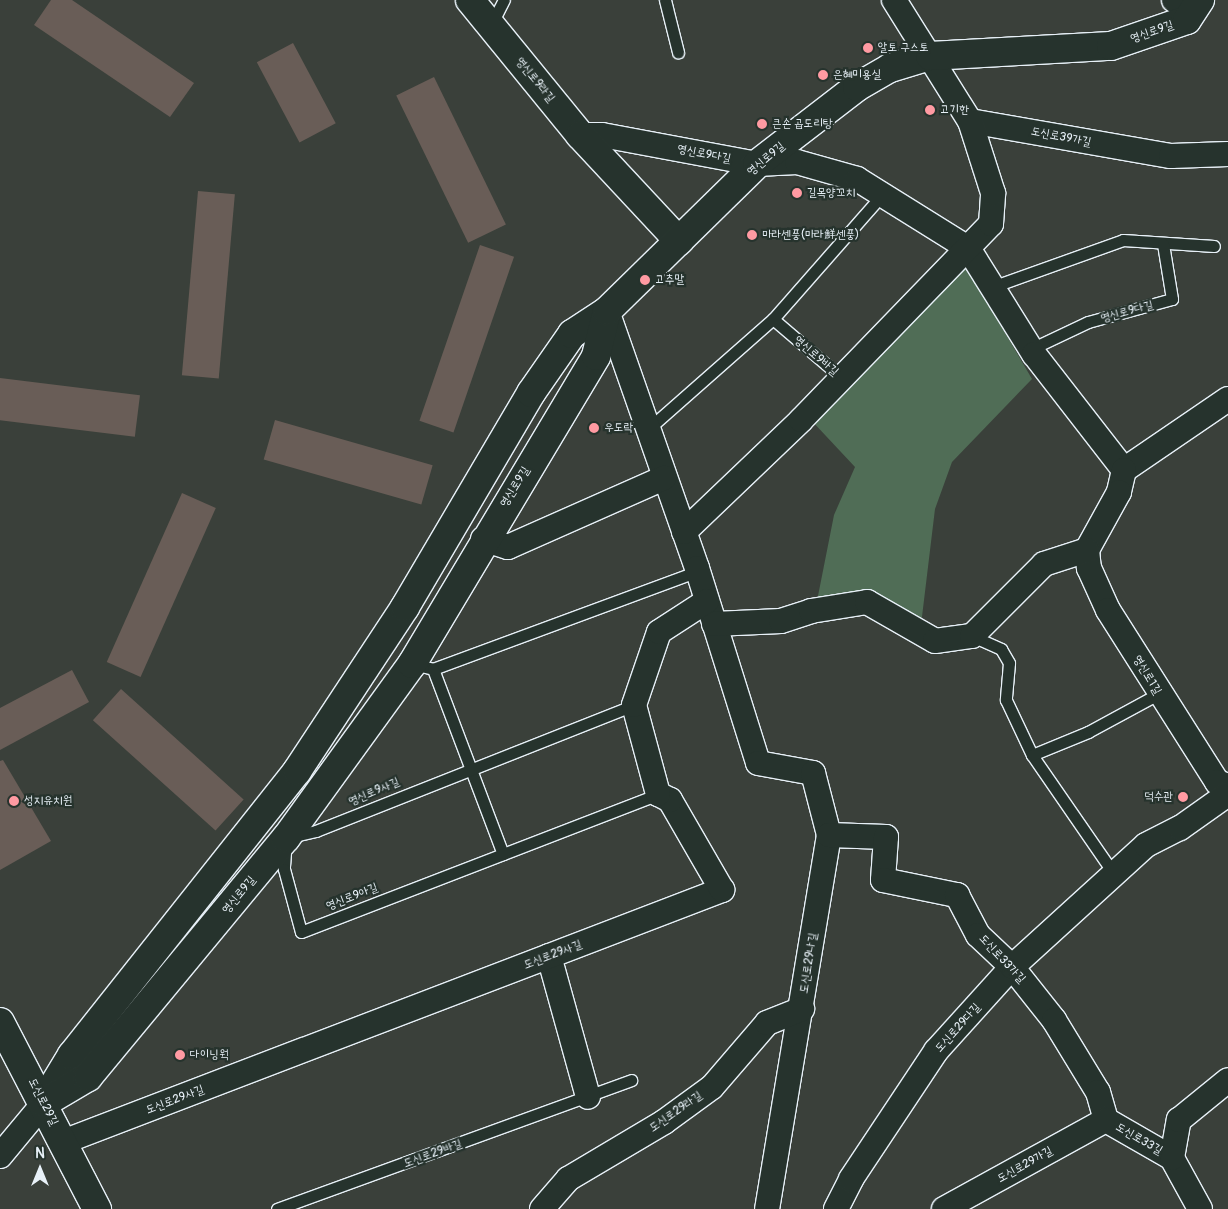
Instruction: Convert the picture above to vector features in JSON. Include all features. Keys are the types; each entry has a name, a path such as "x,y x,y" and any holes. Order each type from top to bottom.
{"street":[{"name":"영신로9라길","path":"470,0 580,135 679,241"},
{"path":"842,378 991,224 993,193 970,122 894,0"},
{"name":"영신로9길","path":"44,1103 88,1077 286,838 422,667 483,539 596,356 607,312 757,164 857,87 890,68 930,56 1111,46 1187,20 1189,4"},
{"name":"도신로39가길","path":"970,122 1171,156 1228,154"},
{"name":"영신로9다길","path":"580,135 602,135 757,164 797,162 857,179 968,248 1031,349 1124,470"},
{"path":"0,1156 44,1103 72,1055 297,770 405,607 531,393 572,334 607,312 698,571 714,624 781,621 811,611 867,602 935,641 972,636 1044,564 1087,550 1119,492 1124,470 1225,406"},
{"name":"영신로9바길","path":"684,532 842,378"},
{"path":"483,539 508,547 664,478"},
{"name":"영신로1길","path":"1087,550 1089,568 1108,610 1158,694 1217,782 1228,786"},
{"path":"658,794 634,704 659,632 707,601"},
{"name":"도신로29나길","path":"714,624 758,763 813,774 829,835 802,1009 767,1209"},
{"name":"도신로29사길","path":"63,1142 722,890 670,800 658,794"},
{"name":"도신로29다길","path":"836,1209 851,1179 936,1051 1012,967 1146,845 1180,828 1228,794"},
{"name":"도신로33가길","path":"829,835 886,837 883,880 957,895 978,934 1012,967 1054,1020 1098,1092 1106,1120"},
{"path":"548,956 588,1097"},
{"name":"도신로29라길","path":"542,1209 568,1179 664,1122 712,1087 767,1023 802,1009"},
{"name":"도신로29길","path":"0,1022 44,1103 97,1209"},
{"name":"도신로33길","path":"1172,1158 1179,1120 1228,1080"},
{"name":"도신로33길","path":"1106,1120 1172,1158 1200,1209"},
{"name":"도신로29가길","path":"944,1209 1106,1120"}],"lane":[{"path":"491,25 504,0"},
{"path":"665,0 678,52"},
{"path":"647,430 773,319 882,195"},
{"path":"992,287 1123,240 1214,246"},
{"name":"영신로9다길","path":"1031,349 1088,322 1172,299 1163,244"},
{"name":"영신로9바길","path":"773,319 842,378"},
{"path":"503,854 470,766 422,667 698,571"},
{"path":"972,636 1001,650 1009,663 1006,700 1032,755 1114,874"},
{"path":"1032,755 1088,732 1158,694"},
{"name":"영신로9사길","path":"286,838 316,831 470,766 634,704"},
{"name":"영신로9아길","path":"286,838 284,868 301,932 658,794"},
{"name":"도신로29바길","path":"278,1209 631,1080"}],"green space":[{"path":"966,266 1032,379 952,462 935,509 921,625 817,601 834,515 855,467 811,420"}],"building":[{"path":"51,0 72,0 194,83 170,117 34,25"},
{"path":"293,43 336,123 300,143 257,62"},
{"path":"434,77 506,224 468,243 396,95"},
{"path":"198,191 235,194 219,379 182,375"},
{"path":"480,245 514,257 453,433 419,421"},
{"path":"0,378 140,395 135,437 0,420"},
{"path":"275,420 433,465 421,505 264,459"},
{"path":"182,493 216,508 141,677 107,662"},
{"path":"72,670 89,702 0,750 0,708"},
{"path":"121,689 244,799 216,831 93,720"},
{"name":"성지유치원","path":"3,760 51,841 0,870 0,761"}],"place":[{"name":"알토 구스토","path":"868,48"},
{"name":"은혜미용실","path":"823,75"},
{"name":"고기한","path":"930,110"},
{"name":"큰손 곱도리탕","path":"762,124"},
{"name":"길목양꼬치","path":"797,193"},
{"name":"마라센풍(마라鮮센풍)","path":"752,235"},
{"name":"고추말","path":"645,280"},
{"name":"우도락","path":"594,428"},
{"name":"덕수관","path":"1183,797"},
{"name":"성지유치원","path":"14,801"},
{"name":"다이닝웍","path":"180,1055"}]}
